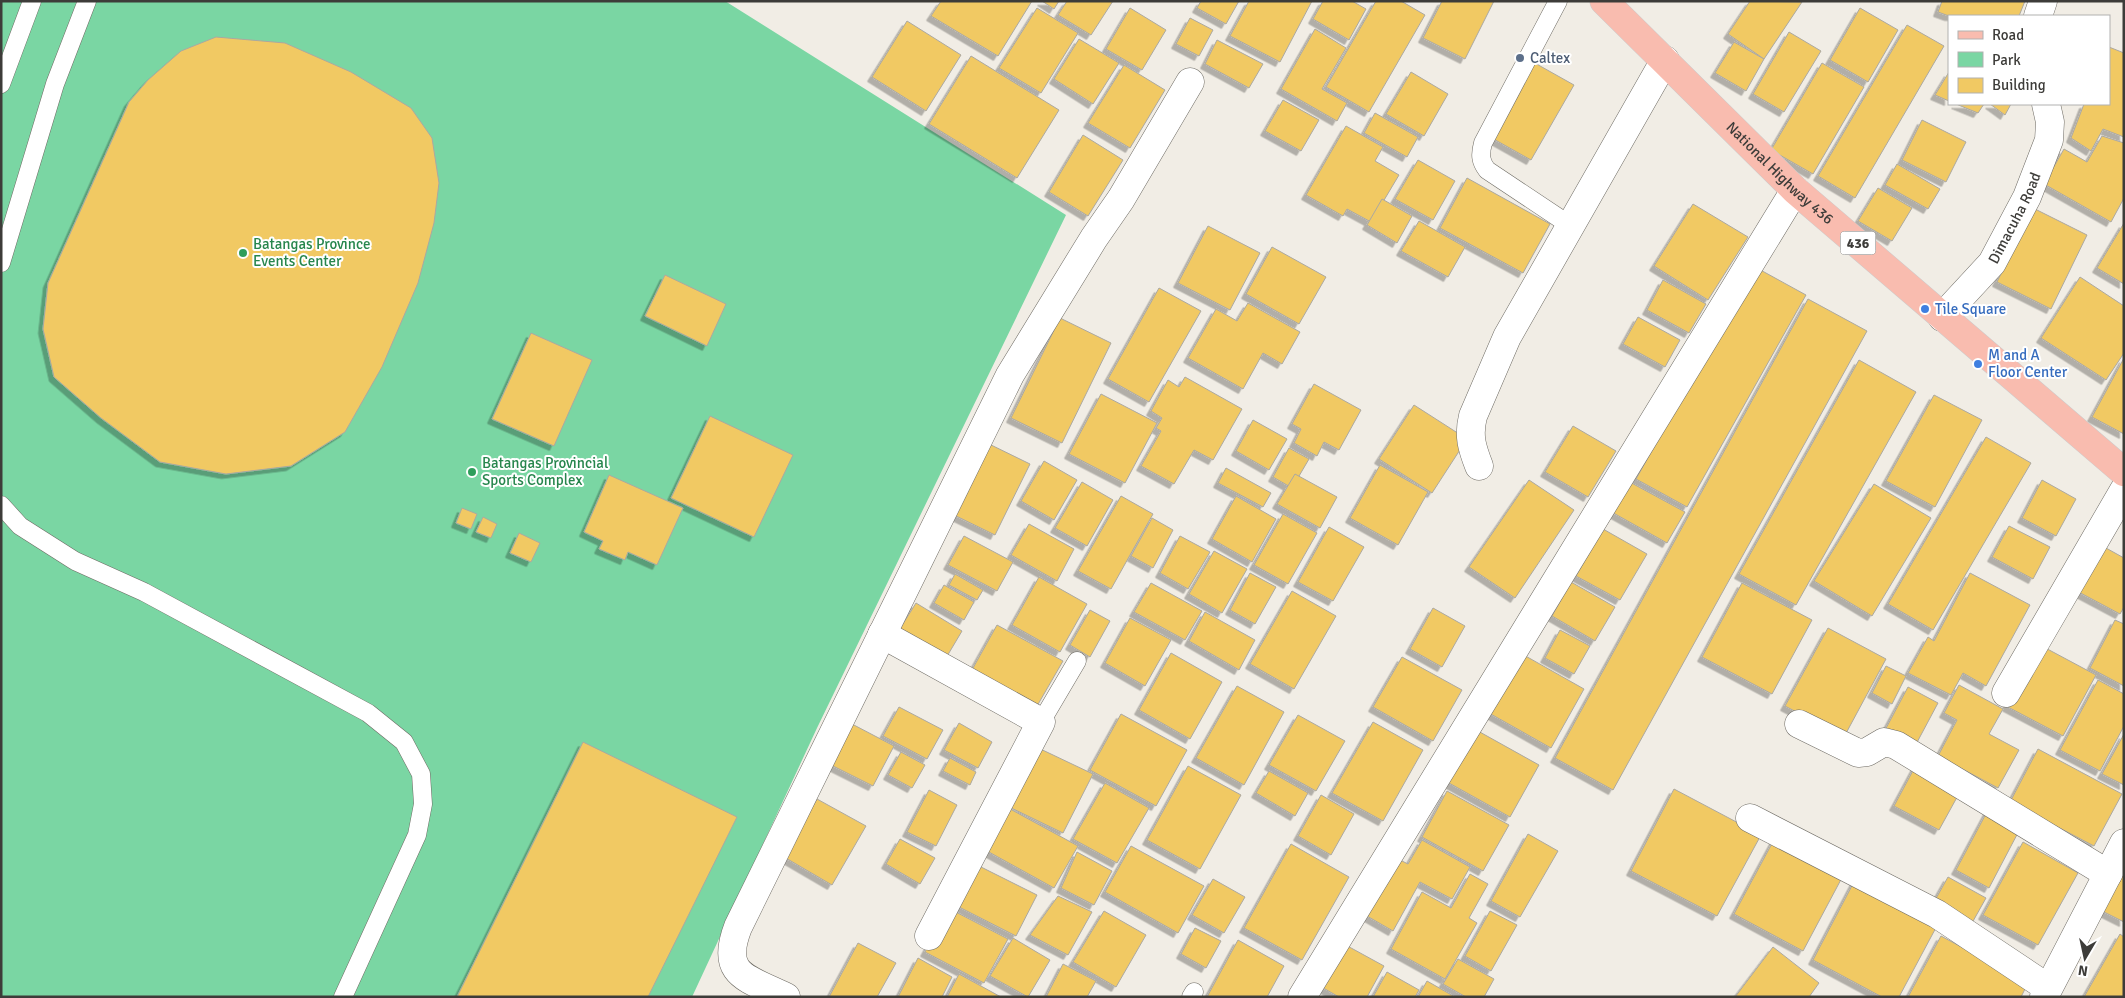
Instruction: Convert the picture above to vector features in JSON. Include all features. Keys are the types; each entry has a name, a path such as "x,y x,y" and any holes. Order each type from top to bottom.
{"main road":[{"name":"National Highway 436","path":"1604,1 1795,190 2124,472"}],"street":[{"path":"2038,15 2044,1"},
{"path":"1479,466 1470,441 1473,416 1507,337 1665,60"},
{"path":"786,997 737,972 732,961 732,942 1010,375 1094,238 1121,199 1190,82"},
{"name":"Dimacuha Road","path":"1942,317 1992,263 2027,197 2049,140 2050,122 2046,105"},
{"path":"1302,997 1795,190"},
{"path":"2006,693 2124,490"},
{"path":"882,634 1041,722 929,936"},
{"path":"1799,724 1858,752 1868,752 1884,742 1896,745 2108,874"},
{"path":"1750,818 1937,914 2046,993 2124,843"}],"lane":[{"path":"1,84 32,1"},
{"path":"1,263 55,84 87,1"},
{"path":"1558,1 1483,143 1481,153 1482,163 1487,170 1571,226"},
{"path":"1,505 20,526 76,562 144,592 368,713 404,742 421,774 423,804 417,835 343,997"},
{"path":"1041,722 1077,660"}],"green space":[{"name":"Batangas Provincial Sports Complex","path":"1,1 725,1 1066,215 817,728 692,997 1,997"}],"building":[{"path":"941,1 1032,1 998,56 931,16"},
{"path":"1042,1 1059,1 1054,9"},
{"path":"1067,1 1113,1 1091,35 1058,15"},
{"path":"1201,1 1239,1 1226,24 1197,8"},
{"path":"1249,1 1312,1 1280,62 1230,36"},
{"path":"1323,1 1352,1 1366,9 1349,40 1313,19"},
{"path":"1376,1 1401,1 1425,15 1369,112 1326,87"},
{"path":"1442,1 1494,1 1465,59 1423,38"},
{"path":"1750,1 1802,2 1764,59 1728,34"},
{"path":"1942,1 2025,1 2019,15 1948,16 1938,12"},
{"path":"1037,8 1078,33 1041,93 999,68"},
{"path":"1130,8 1166,30 1142,70 1106,49"},
{"path":"1860,8 1898,30 1868,82 1830,60"},
{"path":"1190,18 1213,30 1199,56 1176,44"},
{"path":"907,21 961,55 926,111 872,77"},
{"path":"1907,25 1944,46 1855,198 1818,176"},
{"path":"1315,29 1346,48 1322,89 1347,103 1337,121 1281,89"},
{"path":"1789,32 1821,51 1784,112 1753,94"},
{"name":"Batangas Province Events Center","path":"216,37 285,43 351,72 411,108 432,138 439,183 434,223 418,283 382,367 345,432 291,466 226,474 160,462 101,418 54,377 43,329 48,283 129,102 148,80 181,51"},
{"path":"1079,39 1119,63 1093,104 1054,79"},
{"path":"1217,40 1263,64 1249,88 1205,64"},
{"path":"1734,42 1764,59 1746,91 1715,73"},
{"path":"2110,47 2124,53 2124,137 2103,129 2091,151 2071,138 2084,105 2110,105"},
{"path":"971,56 1059,110 1017,178 929,124"},
{"path":"1533,62 1574,85 1531,160 1490,137"},
{"path":"1822,63 1864,87 1813,174 1771,150"},
{"path":"1124,65 1165,90 1130,148 1088,123"},
{"path":"1411,72 1448,94 1424,136 1386,114"},
{"path":"1948,74 1948,101 1935,95"},
{"path":"1283,100 1319,120 1301,151 1265,131"},
{"path":"1958,105 1983,105 1978,113"},
{"path":"1991,105 2010,105 2005,115"},
{"path":"1375,113 1418,137 1407,157 1364,133"},
{"path":"1922,120 1966,142 1946,182 1902,160"},
{"path":"1346,126 1383,147 1375,161 1399,175 1371,222 1347,209 1343,216 1306,195"},
{"path":"1083,135 1123,160 1088,216 1049,192"},
{"path":"2102,136 2124,143 2124,198 2111,222 2044,184 2064,149 2087,162"},
{"path":"1418,160 1455,181 1433,220 1395,199"},
{"path":"1897,164 1940,189 1928,209 1885,185"},
{"path":"1467,178 1550,224 1523,273 1440,228"},
{"path":"1878,188 1912,208 1892,241 1858,221"},
{"path":"1382,199 1412,216 1397,243 1367,225"},
{"path":"1693,204 1748,237 1708,300 1654,266"},
{"path":"2033,208 2087,235 2051,309 1997,282"},
{"path":"1419,221 1465,247 1448,277 1401,251"},
{"path":"2124,223 2124,284 2097,268"},
{"path":"1208,226 1260,253 1230,310 1178,283"},
{"path":"1272,247 1326,277 1299,324 1246,294"},
{"path":"1755,267 1806,295 1687,507 1636,479"},
{"path":"665,275 726,304 707,346 645,316"},
{"path":"2080,277 2124,306 2124,353 2106,380 2041,338"},
{"path":"1663,280 1706,304 1689,333 1647,310"},
{"path":"1159,288 1201,311 1149,402 1108,379"},
{"path":"1808,299 1867,331 1613,790 1555,758"},
{"path":"1248,303 1300,332 1282,364 1263,353 1243,389 1188,358 1216,309 1237,321"},
{"path":"1638,317 1680,340 1665,367 1623,344"},
{"path":"1060,318 1111,343 1062,443 1011,418"},
{"path":"531,333 592,360 554,446 492,419"},
{"path":"2124,358 2124,434 2092,417"},
{"path":"1859,360 1916,392 1796,605 1739,574"},
{"path":"1185,377 1242,409 1213,460 1194,450 1174,484 1141,466 1161,431 1156,428 1162,418 1151,411 1168,380 1179,387"},
{"path":"1314,384 1361,410 1339,450 1324,442 1317,456 1294,443 1301,429 1292,424"},
{"path":"1101,394 1157,423 1125,483 1069,454"},
{"path":"1934,395 1982,420 1935,507 1886,481"},
{"path":"1414,405 1467,439 1432,493 1379,459"},
{"path":"710,416 793,455 754,537 671,498"},
{"path":"1253,420 1287,439 1269,470 1236,451"},
{"path":"1573,426 1616,451 1588,497 1545,472"},
{"path":"1986,437 2031,463 1933,630 1888,604"},
{"path":"987,443 1030,464 995,535 952,514"},
{"path":"1289,448 1309,459 1292,488 1273,477"},
{"path":"1044,461 1077,480 1054,520 1021,501"},
{"path":"1380,465 1428,492 1398,545 1350,518"},
{"path":"1226,468 1271,493 1263,507 1218,483"},
{"path":"1295,474 1337,497 1320,528 1277,504"},
{"path":"609,475 683,508 657,565 628,552 625,560 599,549 603,541 584,532"},
{"path":"1529,480 1574,510 1515,598 1469,567"},
{"path":"1626,480 1685,512 1667,543 1608,510"},
{"path":"2042,480 2076,499 2056,536 2022,518"},
{"path":"1082,482 1113,500 1087,546 1055,528"},
{"path":"1874,484 1931,518 1872,616 1814,581"},
{"path":"1121,496 1153,514 1111,589 1078,571"},
{"path":"1236,496 1276,519 1252,562 1212,539"},
{"path":"462,508 477,514 471,529 456,523"},
{"path":"1283,514 1317,533 1288,584 1254,565"},
{"path":"483,517 497,524 491,538 476,532"},
{"path":"1152,518 1173,530 1153,568 1131,556"},
{"path":"1029,524 1074,549 1057,581 1011,555"},
{"path":"2009,526 2050,547 2033,579 1992,557"},
{"path":"1329,527 1364,547 1333,601 1298,582"},
{"path":"1603,529 1647,554 1620,600 1576,576"},
{"path":"519,533 540,543 531,562 510,553"},
{"path":"964,536 1013,562 997,591 948,565"},
{"path":"1180,536 1210,552 1188,589 1160,573"},
{"path":"2097,543 2124,558 2124,607 2120,614 2073,589"},
{"path":"1214,551 1247,569 1222,613 1189,594"},
{"path":"1250,573 1276,587 1255,624 1230,610"},
{"path":"1970,573 2030,605 1986,686 1963,673 1951,695 1908,673 1928,637 1934,641"},
{"path":"955,574 983,590 977,600 949,585"},
{"path":"1039,577 1087,604 1060,652 1012,625"},
{"path":"1571,582 1615,607 1595,641 1552,616"},
{"path":"1151,583 1202,611 1185,640 1134,612"},
{"path":"1742,583 1812,620 1772,694 1702,657"},
{"path":"944,585 974,602 964,620 934,603"},
{"path":"1292,591 1336,616 1294,689 1250,664"},
{"path":"916,603 962,631 943,663 896,635"},
{"path":"1433,608 1465,626 1442,667 1410,649"},
{"path":"1090,610 1110,621 1090,657 1070,645"},
{"path":"1205,612 1255,640 1239,670 1189,641"},
{"path":"1130,618 1171,640 1145,686 1105,663"},
{"path":"2115,620 2124,624 2124,686 2090,668"},
{"path":"997,625 1063,661 1033,713 968,677"},
{"path":"1828,628 1886,659 1844,737 1785,706"},
{"path":"1560,630 1590,646 1574,674 1545,658"},
{"path":"2038,644 2096,675 2063,736 2006,706"},
{"path":"1171,653 1222,682 1190,739 1139,710"},
{"path":"1522,654 1584,689 1551,748 1489,713"},
{"path":"1402,657 1462,690 1433,741 1373,707"},
{"path":"1886,666 1906,676 1892,704 1872,693"},
{"path":"2098,680 2124,694 2124,726 2100,771 2060,750"},
{"path":"1959,685 2003,709 1989,734 2019,750 1998,788 1938,756 1957,720 1944,713"},
{"path":"1237,686 1284,712 1244,785 1196,758"},
{"path":"1908,687 1938,703 1914,748 1884,732"},
{"path":"899,707 943,730 927,759 883,736"},
{"path":"1121,714 1187,750 1156,806 1090,770"},
{"path":"1298,715 1345,741 1316,791 1269,765"},
{"path":"1373,722 1423,750 1383,821 1332,793"},
{"path":"959,723 992,742 978,768 944,750"},
{"path":"852,724 894,746 873,786 831,765"},
{"path":"1469,726 1539,765 1510,817 1440,778"},
{"path":"2124,734 2124,785 2102,774"},
{"path":"583,742 737,817 648,997 457,997"},
{"path":"1032,745 1093,774 1063,833 1003,804"},
{"path":"2038,749 2122,794 2094,846 2010,802"},
{"path":"901,752 925,765 912,788 888,775"},
{"path":"950,758 976,772 970,785 943,771"},
{"path":"1916,765 1961,790 1939,830 1894,806"},
{"path":"1188,766 1241,795 1200,869 1147,840"},
{"path":"1269,771 1308,793 1295,816 1256,793"},
{"path":"1105,783 1149,808 1117,863 1073,839"},
{"path":"1674,789 1761,835 1717,916 1631,871"},
{"path":"929,790 957,805 936,846 907,832"},
{"path":"1447,791 1509,825 1483,871 1422,837"},
{"path":"1321,795 1354,814 1331,855 1298,836"},
{"path":"817,799 866,826 832,885 784,857"},
{"path":"1001,804 1078,846 1054,888 978,846"},
{"path":"1988,810 2021,827 1989,888 1956,870"},
{"path":"1528,834 1558,851 1520,917 1491,901"},
{"path":"1776,836 1845,872 1803,951 1734,914"},
{"path":"900,839 935,858 920,884 886,864"},
{"path":"1422,840 1470,867 1452,899 1420,882 1393,931 1360,912 1392,856 1408,864"},
{"path":"2023,842 2078,873 2038,945 1983,915"},
{"path":"1291,844 1349,877 1302,960 1244,928"},
{"path":"1131,846 1204,886 1178,933 1105,892"},
{"path":"1077,852 1112,871 1094,905 1061,888"},
{"path":"2124,859 2124,922 2098,909"},
{"path":"979,866 1037,895 1016,936 959,907"},
{"path":"1470,874 1488,884 1469,918 1477,923 1445,979 1391,949 1422,892 1451,908"},
{"path":"1948,877 1986,898 1972,923 1934,902"},
{"path":"1856,878 1939,922 1899,997 1882,997 1813,960"},
{"path":"1213,879 1245,897 1224,933 1192,915"},
{"path":"1058,896 1092,912 1068,955 1030,935"},
{"path":"948,908 1008,939 984,983 925,952"},
{"path":"1104,911 1146,935 1116,987 1073,962"},
{"path":"1490,911 1517,925 1491,971 1465,956"},
{"path":"1195,928 1221,941 1206,968 1181,954"},
{"path":"2120,934 2124,937 2124,997 2084,997"},
{"path":"1941,936 2028,983 2021,997 1908,997"},
{"path":"1013,938 1050,960 1028,997 990,976"},
{"path":"1238,940 1284,966 1267,997 1207,997"},
{"path":"858,943 896,963 877,997 829,997"},
{"path":"1342,943 1384,966 1367,997 1339,997 1318,985"},
{"path":"1773,947 1819,983 1809,997 1735,997"},
{"path":"918,958 952,977 942,997 898,997"},
{"path":"1458,959 1494,979 1484,997 1466,997 1443,984"},
{"path":"1063,964 1096,981 1087,997 1046,997"},
{"path":"1387,972 1419,990 1415,997 1373,997"},
{"path":"959,974 1001,997 947,997"},
{"path":"1427,981 1455,997 1418,997"}],"place":[{"name":"Caltex","path":"1520,58"},
{"name":"Batangas Province Events Center","path":"243,253"},
{"name":"Tile Square","path":"1925,309"},
{"name":"M and A Floor Center","path":"1978,364"},
{"name":"Batangas Provincial Sports Complex","path":"472,472"}]}
